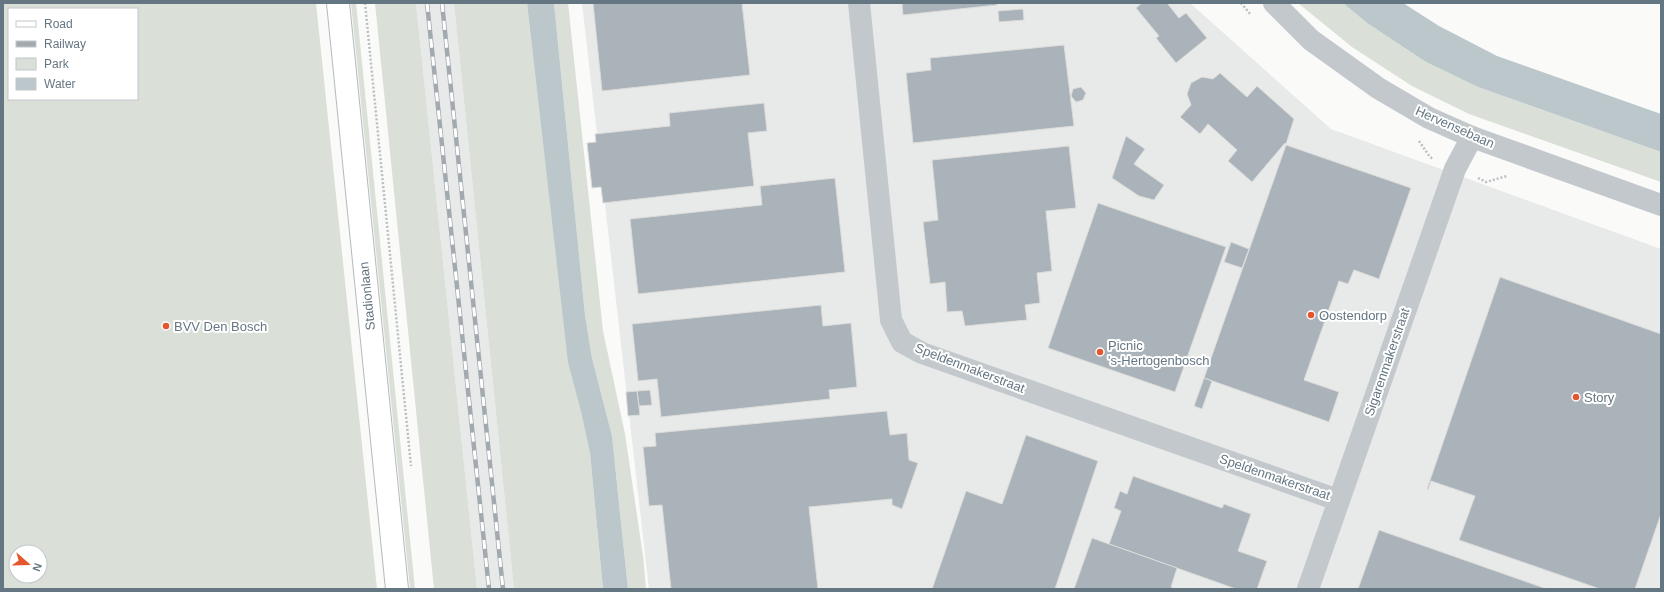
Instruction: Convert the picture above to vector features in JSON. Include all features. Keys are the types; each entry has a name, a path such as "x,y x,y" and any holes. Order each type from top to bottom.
{"main road":[{"name":"Stadionlaan","path":"338,3 397,589"}],"street":[{"name":"Speldenmakerstraat","path":"859,3 891,320 902,342 922,353 1338,500"},
{"name":"Hervensebaan","path":"1274,3 1311,40 1378,88 1430,118 1472,137 1661,205"},
{"name":"Sigarenmakerstraat","path":"1308,589 1455,169 1472,137"}],"path":[{"path":"365,3 411,470"}],"shaded area":[{"path":"416,3 454,3 514,589 477,589"},
{"path":"582,3 1190,3 1331,129 1661,249 1661,589 649,589"}],"green space":[{"name":"BVV Den Bosch","path":"3,3 316,3 377,589 3,589"},
{"path":"351,3 356,3 415,589 410,589"},
{"path":"375,3 416,3 477,589 434,589"},
{"path":"454,3 527,3 557,263 590,453 603,589 514,589"},
{"path":"554,3 568,3 603,331 625,434 643,556 646,589 628,589 612,436 592,358 585,315"},
{"path":"1298,3 1343,3 1367,23 1426,62 1478,87 1661,152 1661,182 1469,114 1412,86 1352,47"}],"water":[{"path":"527,3 554,3 585,315 592,358 612,436 628,589 603,589 590,453 568,362"},
{"path":"1343,3 1403,3 1439,26 1497,56 1661,114 1661,152 1478,87 1426,62 1367,23"}],"building":[{"path":"593,3 742,3 750,75 602,91"},
{"path":"902,3 997,3 997,5 903,15"},
{"path":"1142,3 1167,3 1179,18 1186,13 1207,38 1176,63 1156,38 1159,36 1136,8"},
{"path":"1023,9 1024,20 999,22 998,11"},
{"path":"1064,45 1074,126 913,143 906,73 931,70 930,58"},
{"path":"1220,73 1247,97 1257,86 1294,119 1286,144 1285,143 1252,182 1228,161 1237,150 1208,124 1200,134 1180,117 1191,105 1187,94 1191,83 1202,77 1213,79"},
{"path":"1081,87 1086,93 1083,100 1076,102 1071,96 1073,89"},
{"path":"764,103 767,131 748,133 754,186 603,203 601,187 592,188 587,143 596,142 595,134 670,126 669,113"},
{"path":"1126,136 1145,149 1134,164 1164,185 1154,200 1139,196 1112,178"},
{"path":"1286,145 1411,188 1379,279 1354,270 1348,284 1339,281 1304,380 1339,392 1329,422 1204,378"},
{"path":"1069,146 1076,208 1046,211 1052,271 1037,273 1040,303 1025,305 1027,320 965,326 962,311 947,312 945,282 930,284 923,222 938,220 932,160"},
{"path":"835,178 845,272 638,294 630,219 762,205 760,186"},
{"path":"1098,203 1226,247 1175,392 1048,348"},
{"path":"1231,242 1249,249 1242,268 1224,262"},
{"path":"1500,277 1661,334 1661,514 1635,589 1600,589 1459,540 1475,496 1431,481 1428,490 1427,489"},
{"path":"821,305 823,326 851,323 857,387 829,390 830,399 661,417 657,379 638,381 632,324"},
{"path":"1204,378 1212,381 1202,409 1194,406"},
{"path":"650,390 652,405 639,406 637,391"},
{"path":"637,391 640,415 628,416 626,392"},
{"path":"887,411 890,435 907,433 909,460 918,463 902,509 892,505 892,499 809,507 818,589 671,589 662,505 649,506 643,447 656,446 655,433"},
{"path":"1026,435 1098,461 1055,589 932,589 966,491 1002,504"},
{"path":"1133,476 1222,508 1224,504 1251,514 1238,551 1267,561 1257,589 1236,589 1109,544 1121,511 1114,508 1120,491 1127,494"},
{"path":"1379,530 1547,589 1358,589"},
{"path":"1092,538 1177,568 1171,587 1176,589 1074,589"}],"railway":[{"path":"427,3 489,589"},
{"path":"442,3 503,589"}],"place":[{"name":"Oostendorp","path":"1311,315"},
{"name":"BVV Den Bosch","path":"166,326"},
{"name":"Picnic 's-Hertogenbosch","path":"1100,352"},
{"name":"Story","path":"1576,397"}]}
